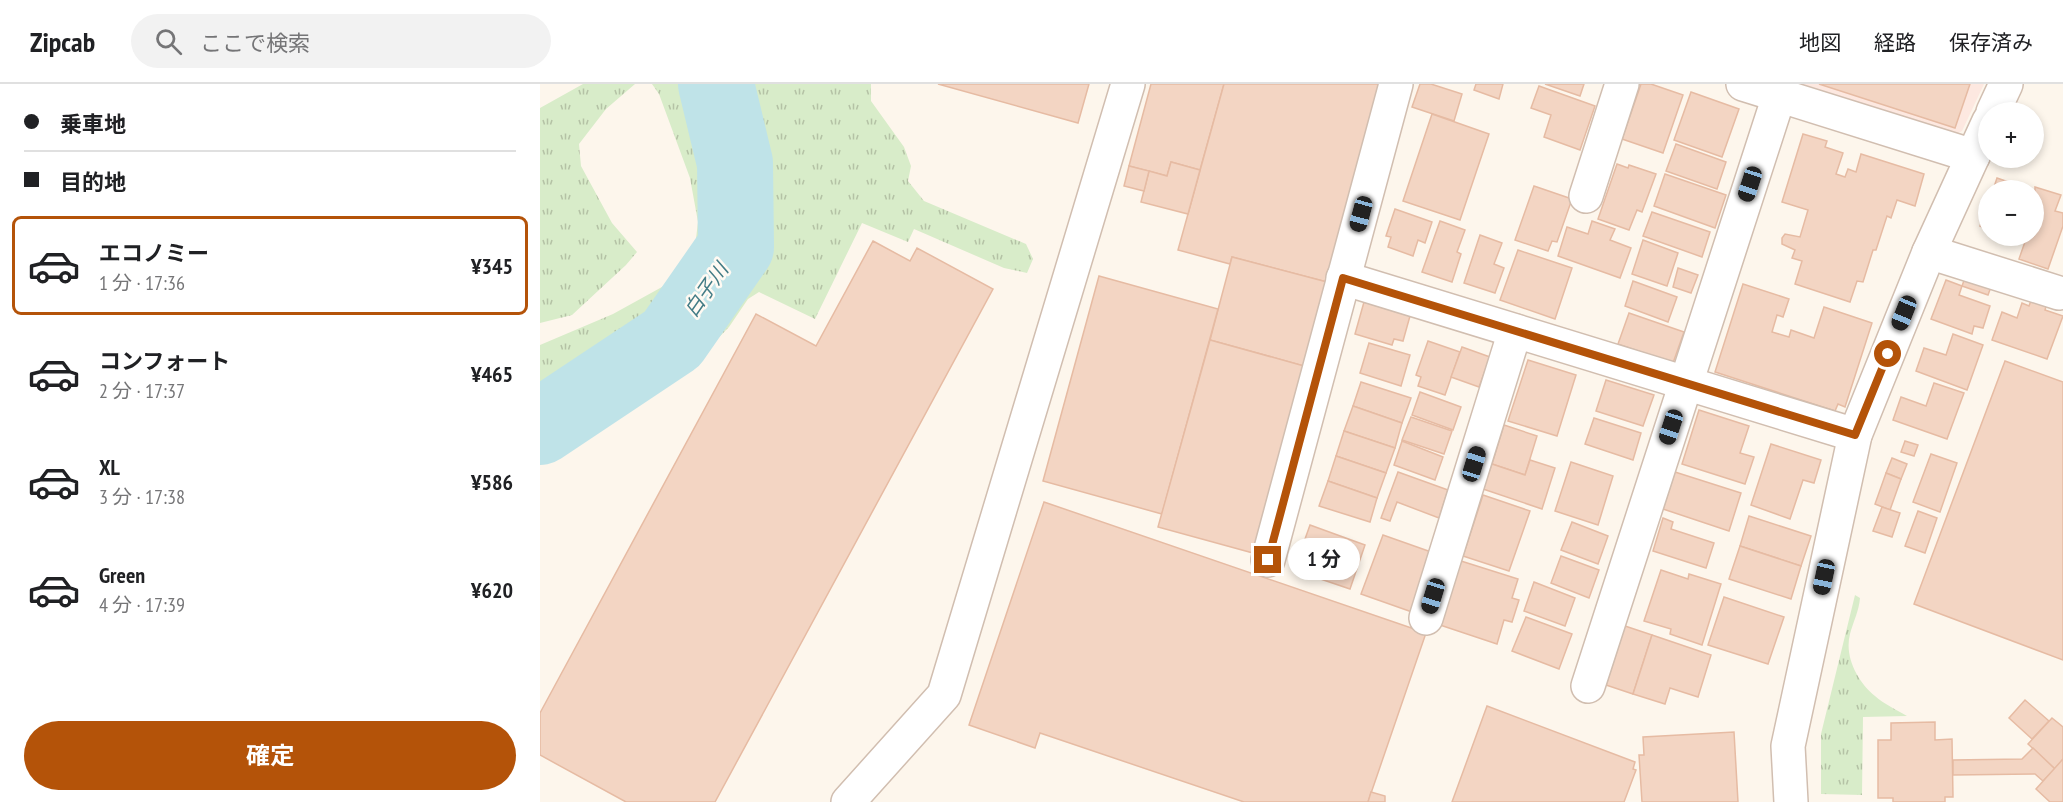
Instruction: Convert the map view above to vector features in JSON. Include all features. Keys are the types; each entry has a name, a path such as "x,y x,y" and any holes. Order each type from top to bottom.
{"street":[{"path":"848,802 944,695 1128,84"},
{"path":"1268,560 1396,84"},
{"path":"1586,196 1622,84"},
{"path":"1743,84 1973,156"},
{"path":"1998,102 2006,84"},
{"path":"1588,686 1779,96"},
{"path":"1791,802 1788,746 1855,435 1929,252 1978,145"},
{"path":"1929,252 2059,293"},
{"path":"1343,278 1855,435"},
{"path":"1426,618 1515,331"}],"shaded area":[{"path":"1784,84 1984,84 1962,131 1950,137"}],"green space":[{"path":"583,84 635,84 606,109 579,144 581,166 612,223 637,252 572,315 540,323 540,108"},
{"path":"652,84 871,84 871,101 904,147 911,166 908,181 924,201 1026,244 1033,259 1027,273 1004,268 914,229 908,242 862,223 815,319 759,292 748,299 729,327 695,362 540,458 540,345 613,314 671,282 695,247 698,222 690,178 659,94"},
{"path":"1855,595 1860,598 1849,643 1854,668 1863,684 1875,696 1907,716 1863,717 1862,795 1821,794 1821,734"}],"building":[{"path":"938,84 1089,84 1078,123"},
{"path":"1151,84 1224,84 1200,170 1171,162 1167,176 1129,166"},
{"path":"1224,84 1381,84 1327,282 1232,257 1230,264 1178,250"},
{"path":"1420,84 1431,84 1462,94 1454,121 1412,107"},
{"path":"1476,84 1503,84 1499,99 1474,90"},
{"path":"1545,84 1584,84 1580,96"},
{"path":"1641,84 1651,84 1683,95 1663,153 1622,139"},
{"path":"1819,84 1970,84 1955,128"},
{"path":"1539,86 1595,106 1580,150 1544,137 1551,115 1531,108"},
{"path":"1691,92 1739,109 1722,157 1674,140"},
{"path":"1432,114 1489,134 1460,220 1403,201"},
{"path":"1803,134 1827,141 1825,147 1843,153 1836,174 1845,177 1848,169 1856,172 1861,154 1924,174 1915,206 1897,200 1891,218 1887,216 1863,282 1857,281 1850,302 1795,284 1802,261 1792,258 1795,250 1782,244 1785,234 1800,237 1808,210 1782,202"},
{"path":"1676,144 1726,162 1717,189 1666,171"},
{"path":"1171,162 1200,170 1188,214 1141,202 1149,171 1167,176"},
{"path":"1617,164 1628,168 1629,165 1656,174 1642,212 1637,210 1629,230 1598,219"},
{"path":"1129,166 1149,171 1144,191 1124,186"},
{"path":"1665,174 1726,195 1715,228 1654,206"},
{"path":"1534,186 1572,199 1557,242 1552,241 1548,251 1515,240"},
{"path":"2044,190 2061,195 2055,211 2063,213 2063,226 2048,269 2019,259 2024,246 2044,246"},
{"path":"1395,209 1432,222 1425,243 1418,240 1413,256 1388,247 1391,237 1386,236"},
{"path":"1652,212 1710,232 1702,257 1643,236"},
{"path":"1440,221 1465,230 1457,252 1461,254 1452,282 1422,272"},
{"path":"1592,221 1615,229 1610,240 1631,248 1620,278 1558,256 1567,227 1588,234"},
{"path":"1480,235 1502,243 1494,264 1504,268 1495,293 1464,283"},
{"path":"1643,240 1678,253 1667,286 1632,274"},
{"path":"873,241 910,261 917,248 993,289 715,802 626,802 540,755 540,713 756,314 816,346"},
{"path":"1518,250 1572,268 1555,319 1500,300"},
{"path":"1232,257 1327,282 1304,366 1210,340"},
{"path":"1678,268 1698,275 1691,293 1673,287"},
{"path":"1966,275 1992,284 1988,295 1962,286"},
{"path":"1099,276 1218,309 1162,514 1043,481"},
{"path":"1946,280 1962,286 1959,295 1990,306 1983,328 1974,326 1972,334 1931,319"},
{"path":"1633,281 1677,297 1668,322 1625,306"},
{"path":"1743,284 1789,299 1783,317 1777,315 1772,332 1789,337 1791,330 1814,338 1824,307 1872,323 1845,407 1838,404 1835,411 1715,372"},
{"path":"2032,298 2047,303 2045,310 2063,316 2047,359 1992,340 2002,312 2017,318 2022,303 2029,306"},
{"path":"1364,302 1410,316 1403,341 1394,339 1392,345 1355,334"},
{"path":"1629,313 1684,332 1673,363 1618,344"},
{"path":"1953,334 1983,345 1967,390 1916,371 1924,348 1946,355"},
{"path":"1210,340 1304,366 1253,553 1158,527"},
{"path":"1428,341 1460,352 1445,395 1418,386 1421,377 1416,375"},
{"path":"1369,343 1410,355 1401,386 1360,373"},
{"path":"1462,347 1490,357 1479,387 1451,377"},
{"path":"1528,360 1576,375 1557,436 1508,421"},
{"path":"2005,361 2063,382 2063,660 1914,604"},
{"path":"1606,380 1654,395 1643,426 1596,411"},
{"path":"1361,382 1411,398 1402,423 1353,406"},
{"path":"1934,383 1964,393 1947,439 1893,420 1901,397 1926,406"},
{"path":"1420,392 1461,407 1453,430 1412,415"},
{"path":"1353,406 1402,423 1395,448 1344,431"},
{"path":"1699,410 1749,426 1740,453 1754,457 1745,484 1682,464"},
{"path":"1411,417 1452,431 1444,454 1402,440"},
{"path":"1594,418 1641,433 1633,460 1585,444"},
{"path":"1504,425 1537,436 1525,475 1492,464"},
{"path":"1344,431 1395,448 1386,473 1336,456"},
{"path":"1402,441 1443,457 1435,480 1394,465"},
{"path":"1905,441 1918,445 1914,456 1901,452"},
{"path":"1771,444 1821,460 1814,483 1803,480 1790,519 1751,505"},
{"path":"1931,454 1957,463 1940,512 1913,502"},
{"path":"1336,456 1386,473 1377,498 1328,481"},
{"path":"1892,458 1907,464 1901,479 1886,473"},
{"path":"1530,460 1555,468 1542,509 1483,489 1492,464 1525,475"},
{"path":"1571,462 1613,476 1598,525 1555,511"},
{"path":"1398,472 1448,490 1439,518 1397,502 1390,521 1381,518"},
{"path":"1675,472 1741,493 1729,531 1663,509"},
{"path":"1886,473 1901,479 1890,510 1875,504"},
{"path":"1328,481 1377,498 1370,522 1319,506"},
{"path":"1483,495 1530,511 1509,571 1463,556"},
{"path":"1044,502 1426,633 1368,802 1244,802 1040,733 1035,748 969,725"},
{"path":"1882,507 1900,513 1892,537 1873,531"},
{"path":"1918,511 1937,518 1925,553 1905,546"},
{"path":"1749,516 1811,536 1801,566 1740,546"},
{"path":"1663,518 1673,522 1671,529 1714,543 1706,568 1653,551"},
{"path":"1572,522 1608,536 1598,564 1561,550"},
{"path":"1310,525 1365,545 1350,589 1294,570"},
{"path":"1383,535 1434,553 1412,612 1361,594"},
{"path":"1740,546 1801,566 1791,599 1729,579"},
{"path":"1561,556 1599,570 1589,598 1551,583"},
{"path":"1461,561 1518,579 1512,598 1519,600 1512,622 1504,620 1497,644 1440,625"},
{"path":"1661,570 1688,579 1689,574 1721,584 1702,645 1670,634 1671,629 1644,621"},
{"path":"1534,582 1575,598 1565,626 1524,611"},
{"path":"1724,597 1784,617 1768,664 1708,645"},
{"path":"1526,617 1572,634 1559,669 1512,651"},
{"path":"1625,626 1652,635 1633,694 1606,685"},
{"path":"1652,635 1711,655 1698,697 1670,688 1665,704 1633,694"},
{"path":"2025,700 2049,721 2032,739 2009,718"},
{"path":"1487,706 1635,762 1633,769 1636,770 1624,802 1452,802"},
{"path":"2052,718 2063,727 2063,759 2055,769 2028,744"},
{"path":"1935,722 1935,740 1952,739 1953,797 1945,797 1945,802 1893,802 1893,798 1878,798 1878,740 1891,740 1891,723"},
{"path":"1734,732 1738,802 1642,802 1639,755 1644,755 1643,737"},
{"path":"2033,748 2055,769 2043,781 2035,774 1953,775 1953,760 2022,759"},
{"path":"2063,759 2063,802 2050,802 2036,789"},
{"path":"1371,792 1385,796 1385,802 1368,802"}],"waterway":[{"name":"白子川","path":"540,427 672,339 736,247 735,163 716,84"}],"route":[{"path":"1268,560 1343,278 1855,435 1888,354"}]}
